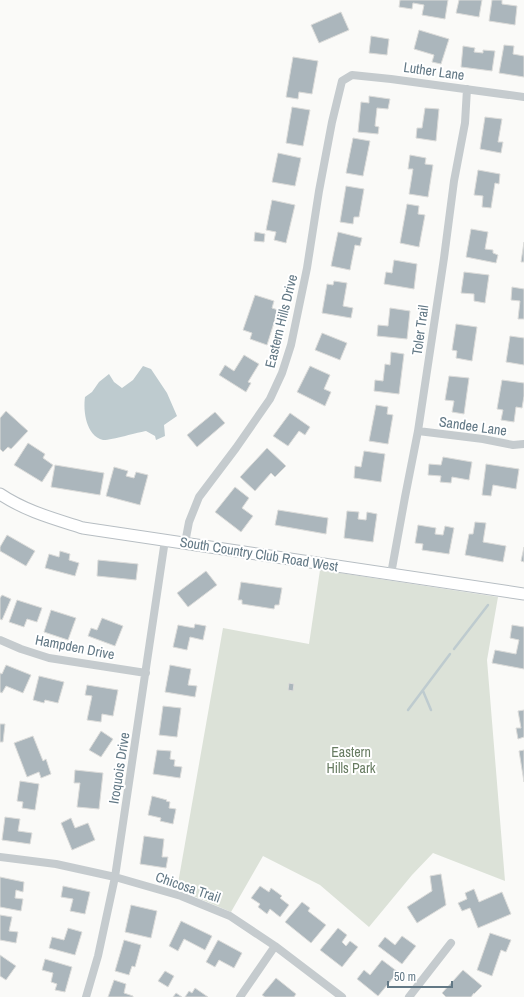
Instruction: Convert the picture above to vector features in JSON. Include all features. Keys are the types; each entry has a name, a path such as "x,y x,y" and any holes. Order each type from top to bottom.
{"street":[{"name":"Luther Lane","path":"342,81 352,75 524,97"},
{"name":"Eastern Hills Drive","path":"185,542 189,522 199,497 236,448 270,399 282,373 291,345 307,268 319,191 332,122 342,81"},
{"name":"Toler Trail","path":"391,574 418,431 454,181 465,122 467,89"},
{"name":"Sandee Lane","path":"418,431 483,439 513,445 524,444"},
{"name":"South Country Club Road West","path":"0,494 44,515 84,528 524,594"},
{"name":"Iroquois Drive","path":"86,997 98,956 115,877 166,540"},
{"name":"Hampden Drive","path":"0,640 21,649 49,658 146,673"},
{"name":"Chicosa Trail","path":"0,858 56,864 115,877 181,896 230,916 275,946 342,997"},
{"path":"409,997 451,943"},
{"path":"240,997 275,946"}],"green space":[{"name":"Eastern Hills Park","path":"320,570 498,597 487,660 505,881 433,853 412,875 369,927 320,885 263,856 231,912 177,889 223,628 309,644"}],"shaded area":[{"path":"143,366 151,369 167,393 177,416 164,425 165,436 156,440 155,436 146,431 106,440 97,438 89,428 85,416 85,397 92,392 99,382 109,374 114,382 122,388 133,380"}],"building":[{"path":"400,0 448,0 445,19 422,15 424,5 413,3 412,9 399,7"},
{"path":"459,0 482,0 479,17 456,13"},
{"path":"492,0 502,0 502,4 517,6 515,25 489,21"},
{"path":"341,12 349,30 319,43 311,25"},
{"path":"419,30 449,39 441,64 432,62 434,55 414,49"},
{"path":"371,36 389,39 387,55 369,53"},
{"path":"504,45 514,46 513,54 524,56 524,77 499,73"},
{"path":"463,46 475,48 474,52 483,53 483,50 495,51 492,71 461,67"},
{"path":"293,57 318,61 312,94 299,92 298,99 286,97"},
{"path":"369,96 390,99 388,109 377,108 375,126 379,127 378,134 358,132 361,102 369,103"},
{"path":"292,107 310,110 303,146 286,143"},
{"path":"425,108 439,109 436,141 416,138 417,128 422,128"},
{"path":"485,117 502,119 498,142 503,142 501,153 480,149"},
{"path":"353,138 370,141 363,176 346,173"},
{"path":"278,153 301,158 295,186 272,182"},
{"path":"410,155 426,158 425,164 433,165 428,197 409,194 413,169 408,169"},
{"path":"478,170 500,174 499,184 495,183 491,208 482,207 483,196 474,195"},
{"path":"346,186 364,189 359,217 354,217 353,224 340,222"},
{"path":"272,200 295,205 286,243 274,240 276,232 266,230"},
{"path":"407,204 419,206 418,214 425,215 419,247 400,243"},
{"path":"471,229 488,232 485,249 493,250 493,253 498,255 496,263 466,257"},
{"path":"255,232 265,234 264,242 254,241"},
{"path":"338,232 362,238 360,246 355,245 350,270 331,266"},
{"path":"524,242 524,262 521,262"},
{"path":"394,260 417,264 414,289 384,284 386,272 392,273"},
{"path":"464,272 489,275 485,303 474,301 474,294 461,293"},
{"path":"334,281 347,283 343,306 353,308 351,318 322,313 327,284 333,285"},
{"path":"512,287 524,289 524,319 518,319 520,301 511,300"},
{"path":"255,295 274,301 272,308 278,310 267,345 250,339 252,333 243,330"},
{"path":"390,308 410,311 407,339 377,336 378,325 388,326"},
{"path":"456,324 477,327 472,361 456,358 457,351 452,350"},
{"path":"322,333 347,343 340,360 315,350"},
{"path":"510,336 524,338 524,365 506,362"},
{"path":"391,352 404,354 399,394 374,391 375,380 383,381 385,364 390,365"},
{"path":"244,355 259,364 248,382 251,383 246,392 219,375 225,365 234,371"},
{"path":"310,366 330,375 324,389 331,392 325,406 297,392"},
{"path":"449,376 469,378 464,414 452,412 454,401 445,400"},
{"path":"502,380 524,383 522,408 516,407 514,422 501,420 503,410 497,409"},
{"path":"376,405 388,407 387,414 393,415 388,444 369,441"},
{"path":"6,411 28,431 11,449 8,447 3,452 0,449 0,418"},
{"path":"215,412 225,423 197,447 187,435"},
{"path":"290,413 310,427 305,435 299,431 288,446 273,436"},
{"path":"28,443 45,454 43,458 53,465 42,482 14,465"},
{"path":"267,448 286,466 275,477 271,473 255,491 240,477"},
{"path":"364,451 385,454 381,482 354,478 355,466 361,467"},
{"path":"443,457 472,462 469,480 452,477 451,483 440,482 441,476 428,475 429,464 441,465"},
{"path":"486,464 519,469 516,489 493,485 491,496 482,495"},
{"path":"55,465 104,473 100,495 51,487"},
{"path":"114,467 128,471 126,476 134,478 136,472 148,475 140,505 106,496"},
{"path":"235,487 249,498 242,508 253,516 241,532 215,512"},
{"path":"278,510 328,518 326,534 275,525"},
{"path":"347,511 359,512 358,519 366,520 367,512 377,514 373,542 344,538"},
{"path":"475,522 486,523 483,542 506,546 503,562 465,555 469,534 473,534"},
{"path":"418,525 436,528 435,534 443,535 445,526 454,528 449,554 422,550 423,544 415,543"},
{"path":"7,535 35,551 26,566 0,551 0,547"},
{"path":"524,547 524,562 521,561"},
{"path":"60,551 70,554 69,560 79,563 75,576 45,568 49,554 59,557"},
{"path":"98,560 138,564 136,580 97,576"},
{"path":"206,571 217,585 188,607 177,593"},
{"path":"241,582 282,588 279,605 275,605 274,609 242,604 242,600 238,600"},
{"path":"2,595 11,599 2,620 0,619 0,598"},
{"path":"17,600 42,608 37,622 27,619 24,627 9,622"},
{"path":"51,610 76,618 68,640 44,632"},
{"path":"102,618 123,626 115,646 88,636 91,628 97,630"},
{"path":"195,624 206,626 203,640 190,637 187,650 173,647 178,625 194,628"},
{"path":"512,625 524,627 524,669 492,663 495,650 516,654 519,640 510,638"},
{"path":"6,665 31,675 23,693 6,686 2,693 0,692 0,673 2,674"},
{"path":"170,665 191,669 188,685 197,686 195,697 165,692"},
{"path":"39,676 64,682 58,703 45,700 44,703 33,700"},
{"path":"289,683 294,684 293,691 288,690"},
{"path":"87,685 118,690 113,716 102,714 101,722 87,720 92,696 85,695"},
{"path":"163,706 181,708 177,737 159,735"},
{"path":"524,710 524,737 518,739 516,728 521,728 518,711"},
{"path":"0,724 5,724 3,742 0,742"},
{"path":"101,731 113,739 101,757 89,750"},
{"path":"33,736 43,761 46,759 51,774 41,778 39,772 27,777 14,743"},
{"path":"157,750 171,751 170,759 175,760 174,766 182,767 180,778 153,774"},
{"path":"524,750 524,782 519,751"},
{"path":"75,770 103,773 99,809 77,807 80,783 74,783"},
{"path":"20,781 39,784 35,810 22,808 23,802 17,801"},
{"path":"152,796 167,800 166,801 170,802 169,808 176,809 173,824 160,821 161,818 148,815"},
{"path":"5,817 20,819 18,831 32,833 30,844 2,840"},
{"path":"71,818 75,828 88,823 95,840 72,850 61,823"},
{"path":"144,836 164,839 162,857 168,857 166,868 140,864"},
{"path":"441,874 446,905 417,923 407,907 432,891 430,876"},
{"path":"0,877 24,882 23,892 16,890 15,898 23,899 21,911 0,907"},
{"path":"63,886 90,892 85,914 70,911 73,899 61,897"},
{"path":"260,886 269,892 271,888 282,896 280,898 289,905 280,917 270,909 267,914 258,907 260,904 251,898"},
{"path":"474,889 479,902 502,892 511,914 478,928 470,908 462,911 458,903 467,899 465,893"},
{"path":"302,902 310,908 308,911 326,925 311,943 285,922"},
{"path":"131,905 157,911 151,938 125,932"},
{"path":"0,915 12,917 9,931 18,932 16,943 0,940"},
{"path":"181,921 212,936 205,950 184,939 178,951 169,946"},
{"path":"68,928 82,932 75,955 49,948 52,937 64,940"},
{"path":"338,928 347,935 342,942 346,946 350,941 358,947 342,967 320,950"},
{"path":"490,933 511,940 506,952 501,950 492,976 477,970"},
{"path":"402,936 416,946 402,964 378,946 385,937 395,945"},
{"path":"124,940 141,945 135,967 132,966 129,975 115,971"},
{"path":"218,940 242,953 234,968 219,960 215,967 206,962"},
{"path":"0,955 16,966 6,980 0,976"},
{"path":"45,959 72,967 65,992 55,990 57,984 51,982 53,973 42,970"},
{"path":"382,960 398,972 378,996 357,979 364,970 370,975"},
{"path":"463,970 482,986 471,997 446,997 442,993"},
{"path":"165,971 174,976 168,987 158,981"},
{"path":"276,978 296,994 294,997 265,997 262,995"},
{"path":"114,980 126,984 124,993 133,997 108,997"},
{"path":"195,988 208,997 185,997 189,991 192,993"},
{"path":"176,993 182,997 173,997"}],"waterway":[{"path":"454,649 488,605"},
{"path":"408,710 450,654"},
{"path":"423,691 431,710"}]}
